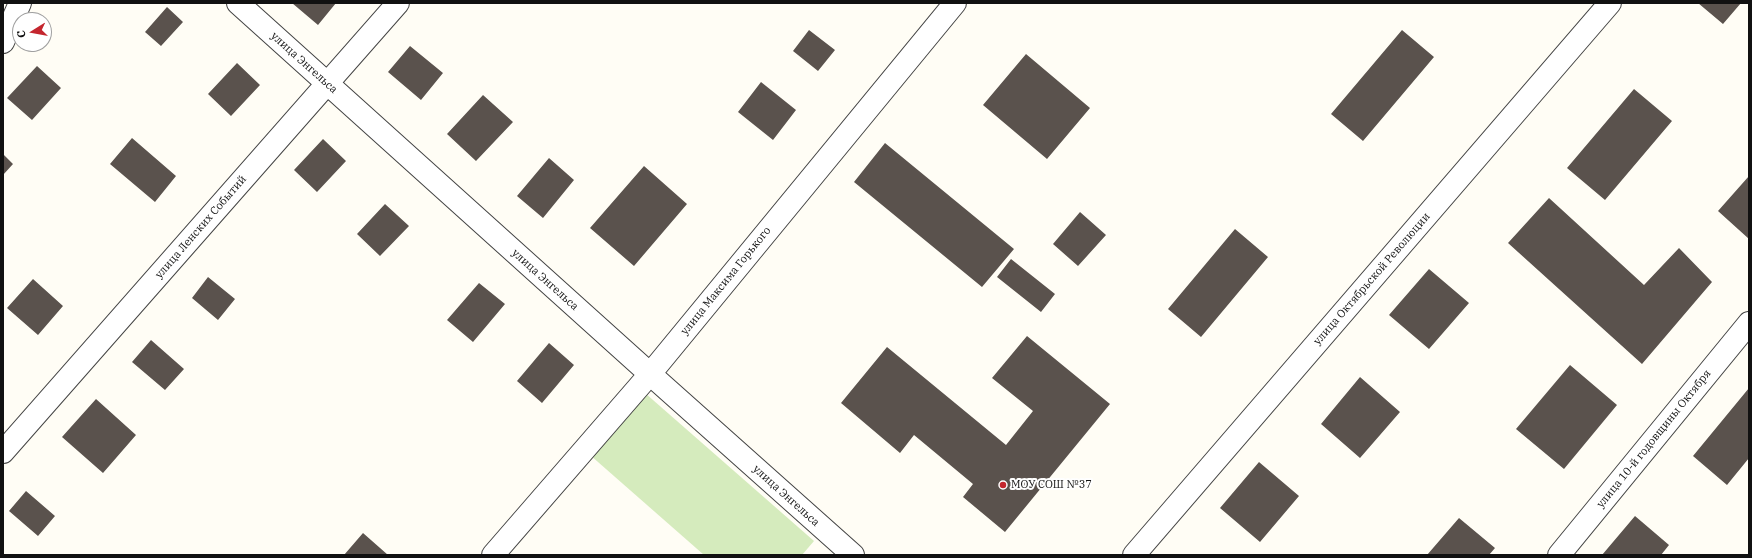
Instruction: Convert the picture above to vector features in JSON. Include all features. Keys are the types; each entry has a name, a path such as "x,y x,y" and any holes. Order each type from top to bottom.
{"street":[{"path":"3,42 20,3"},
{"name":"улица Энгельса","path":"238,3 853,555"},
{"name":"улица Ленских Событий","path":"3,452 398,3"},
{"name":"улица Максима Горького","path":"493,555 650,374 955,3"},
{"name":"улица Октябрьской Революции","path":"1134,555 1610,3"},
{"name":"улица 10-й годовщины Октября","path":"1559,555 1749,323"}],"green space":[{"path":"645,393 814,541 802,555 704,555 590,455"}],"building":[{"path":"292,3 336,3 318,25"},
{"path":"1698,3 1741,3 1723,24"},
{"path":"167,7 183,22 161,46 145,32"},
{"path":"809,30 835,50 818,71 793,51"},
{"path":"1402,30 1434,57 1363,141 1331,114"},
{"path":"410,46 443,73 421,100 388,72"},
{"path":"1026,54 1090,108 1047,159 983,105"},
{"path":"237,63 260,85 231,116 208,94"},
{"path":"37,66 61,88 32,120 7,98"},
{"path":"761,82 796,110 773,140 738,112"},
{"path":"1634,89 1672,121 1605,200 1567,168"},
{"path":"483,95 513,122 476,161 447,134"},
{"path":"132,138 176,176 155,202 110,164"},
{"path":"323,139 346,161 317,192 294,170"},
{"path":"885,143 1014,249 982,287 854,182"},
{"path":"3,154 13,164 3,175"},
{"path":"549,158 574,180 543,218 517,196"},
{"path":"644,166 687,204 634,266 590,228"},
{"path":"1749,176 1749,239 1718,211"},
{"path":"1549,198 1644,285 1679,248 1712,282 1642,364 1508,243"},
{"path":"385,204 409,226 380,256 357,234"},
{"path":"1080,212 1106,235 1078,266 1053,244"},
{"path":"1235,229 1268,257 1201,337 1168,309"},
{"path":"1011,259 1055,294 1041,312 997,277"},
{"path":"1429,269 1469,303 1429,349 1389,315"},
{"path":"208,277 235,299 218,320 192,298"},
{"path":"33,279 63,306 38,335 7,308"},
{"path":"479,283 505,304 473,342 447,320"},
{"path":"1027,336 1110,404 1005,532 963,497 973,484 914,435 900,453 841,403 887,347 1006,445 1033,411 992,378"},
{"path":"151,340 184,369 165,390 132,362"},
{"path":"549,343 574,365 542,403 517,381"},
{"path":"1570,365 1617,405 1564,469 1516,429"},
{"path":"1360,377 1400,412 1360,458 1321,424"},
{"path":"1749,388 1749,458 1727,485 1693,456"},
{"path":"96,399 136,435 103,473 62,437"},
{"path":"1259,462 1299,496 1260,542 1220,508"},
{"path":"26,491 55,516 38,536 9,511"},
{"path":"1635,516 1669,545 1661,555 1602,555"},
{"path":"1459,518 1495,548 1489,555 1427,555"},
{"path":"363,533 388,555 344,555"}],"place":[{"name":"МОУ СОШ №37","path":"1003,485"}]}
